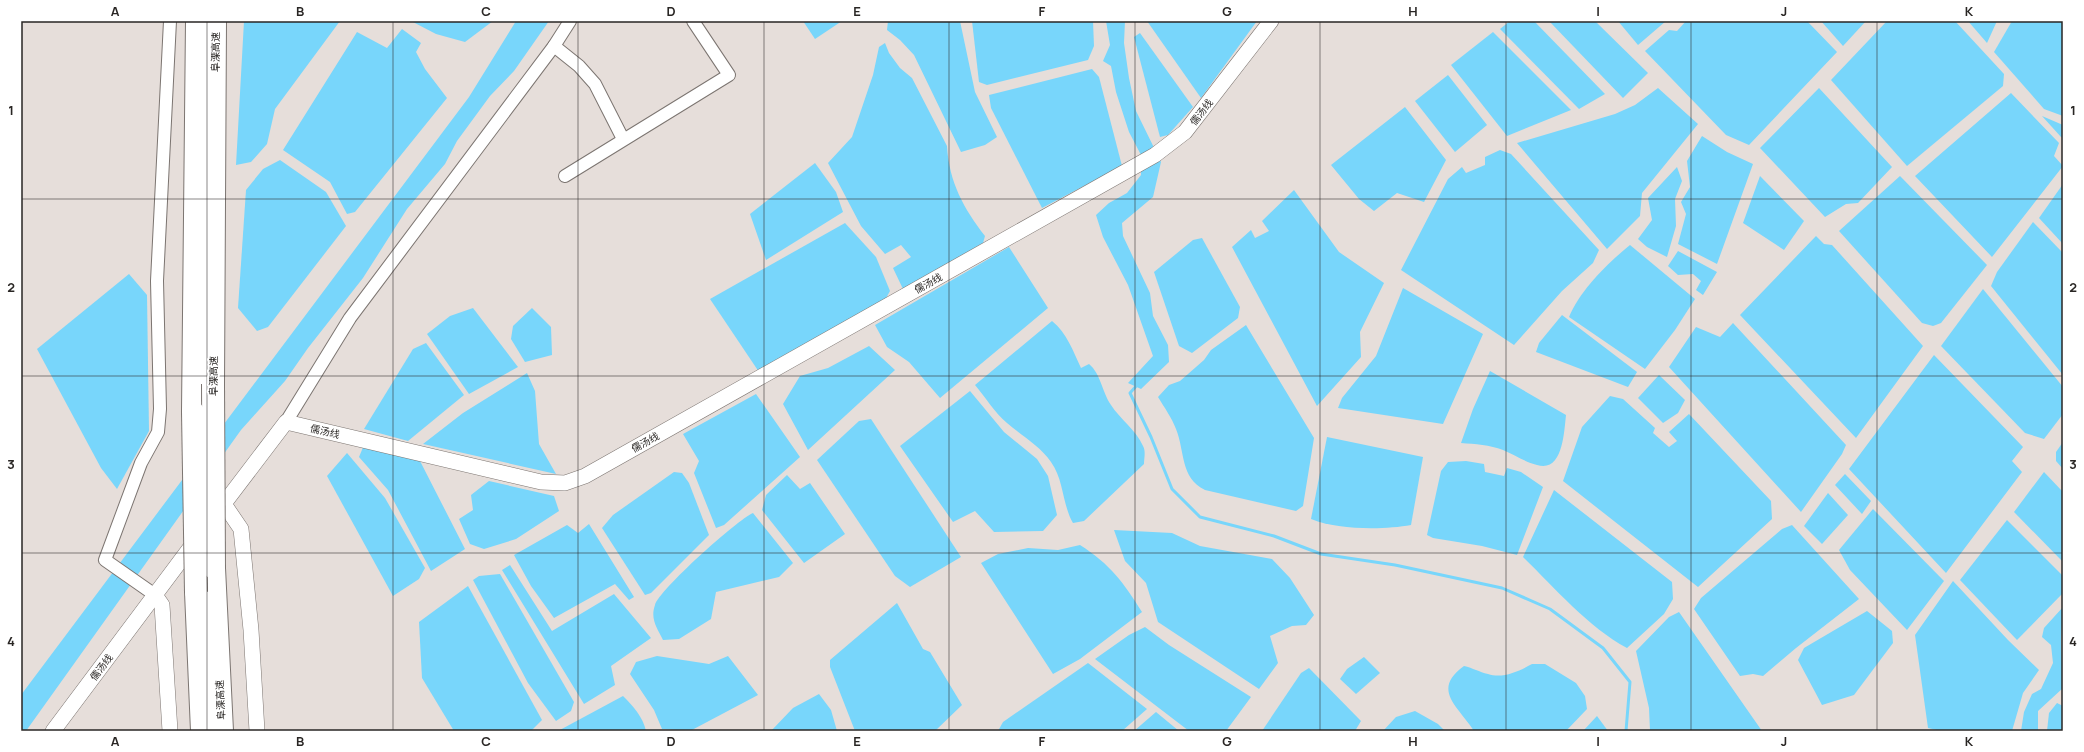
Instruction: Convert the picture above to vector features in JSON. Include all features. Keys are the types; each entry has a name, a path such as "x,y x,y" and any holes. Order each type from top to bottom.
{"highway":[{"name":"阜溧高速","path":"197,21 193,412 196,592 202,731"},
{"name":"阜溧高速","path":"215,21 213,384 214,568 222,731"}],"street":[{"path":"170,21 157,281 160,409 158,432 141,463 106,560 155,595 162,605 170,731"},
{"path":"286,422 350,318 554,46 570,21"},
{"path":"565,176 729,75 693,21"},
{"name":"儒汤线","path":"53,731 286,422 541,482 565,483 586,476 1155,155 1186,132 1271,21"},
{"path":"554,46 579,66 595,84 623,139"},
{"path":"224,504 241,529 251,630 256,731"}],"water":[{"path":"244,21 340,21 275,109 267,144 251,162 236,165"},
{"path":"411,21 493,21 465,42 436,34"},
{"path":"516,21 549,21 514,71 490,96 457,141 445,164 407,209 363,278 308,348 285,381 241,430 26,731 21,731 21,695 469,97"},
{"path":"803,21 842,21 815,39"},
{"path":"888,21 960,21 975,92 997,137 985,145 961,152 914,55 900,40 887,30"},
{"path":"972,21 1093,21 1094,46 1088,60 987,85 979,82"},
{"path":"1106,21 1125,21 1124,43 1136,111 1161,162 1153,197 1122,223 1123,236 1150,293 1153,316 1168,345 1169,362 1141,389 1128,383 1153,356 1128,285 1103,237 1096,215 1109,203 1127,193 1141,175 1141,155 1129,132 1116,92 1111,66 1103,61 1110,45"},
{"path":"1147,21 1257,21 1201,98"},
{"path":"1510,21 1534,21 1605,94 1579,109 1500,29"},
{"path":"1549,21 1595,21 1648,73 1623,98"},
{"path":"1618,21 1666,21 1638,45"},
{"path":"1686,21 1807,21 1837,52 1749,145 1726,135 1645,51 1669,30 1677,31"},
{"path":"1821,21 1866,21 1843,46"},
{"path":"1887,21 1955,21 2004,74 2003,86 1907,166 1831,80"},
{"path":"1968,21 1997,21 1987,43"},
{"path":"2012,21 2063,21 2063,116 2044,109 1994,52"},
{"path":"402,29 421,43 416,52 425,69 447,98 355,212 347,214 330,182 283,150 357,32 387,48"},
{"path":"1493,32 1571,110 1507,136 1451,65"},
{"path":"1140,33 1193,107 1168,135 1160,137 1134,37"},
{"path":"885,43 889,53 900,68 912,78 947,146 948,159 954,183 964,205 970,216 985,236 983,243 903,289 893,268 911,257 901,245 885,254 861,226 828,163 852,137 873,75 879,47"},
{"path":"1092,69 1099,77 1122,166 1042,208 991,108 989,95"},
{"path":"1448,75 1487,125 1455,152 1415,101"},
{"path":"1658,88 1698,124 1642,193 1640,216 1607,249 1517,143 1615,114 1635,105"},
{"path":"1819,88 1892,167 1858,203 1846,204 1825,217 1760,148"},
{"path":"2011,93 2059,143 2054,156 2063,166 1992,257 1915,176"},
{"path":"1405,107 1446,160 1424,202 1397,193 1374,211 1359,199 1331,165"},
{"path":"2042,116 2063,125 2063,138 2061,137"},
{"path":"1702,136 1727,152 1753,164 1717,264 1678,244 1686,214 1681,202 1690,187 1687,161"},
{"path":"1500,150 1511,154 1599,250 1593,263 1562,291 1514,345 1401,270 1448,179 1462,167 1466,173 1485,165 1485,157"},
{"path":"280,160 326,192 346,226 268,327 257,331 238,308 246,190 263,169"},
{"path":"815,163 836,192 843,212 766,260 750,214"},
{"path":"1677,167 1682,181 1675,199 1676,226 1667,257 1647,247 1638,239 1652,220 1648,198"},
{"path":"1760,176 1804,221 1784,250 1743,223"},
{"path":"1900,176 1987,265 1941,323 1933,326 1922,323 1839,231"},
{"path":"2063,184 2063,244 2039,218"},
{"path":"1294,190 1339,252 1384,283 1360,332 1361,357 1317,406 1232,247 1251,230 1255,238 1269,231 1262,221"},
{"path":"2033,222 2063,253 2063,375 1991,286 1997,272"},
{"path":"845,223 876,257 890,291 885,300 759,372 710,299"},
{"path":"1816,236 1824,244 1832,245 1923,346 1856,438 1740,315"},
{"path":"1202,238 1240,307 1238,318 1192,353 1179,346 1154,272 1193,240"},
{"path":"1630,245 1695,299 1675,330 1645,369 1569,317 1587,287"},
{"path":"1009,247 1048,308 940,398 909,362 887,347 875,325"},
{"path":"1678,251 1717,272 1703,295 1696,290 1701,281 1693,274 1678,275 1668,266"},
{"path":"129,274 147,295 149,431 117,489 101,468 37,349"},
{"path":"1403,288 1483,334 1443,424 1338,408 1342,398 1376,356"},
{"path":"1983,289 2063,387 2063,414 2044,439 2025,433 1941,346"},
{"path":"473,308 518,367 469,394 427,334 450,316"},
{"path":"532,308 551,327 552,355 525,362 511,339 513,326"},
{"path":"1562,315 1637,372 1628,387 1536,352 1539,343"},
{"path":"1052,321 1066,337 1081,368 1089,364 1093,368 1099,378 1105,395 1111,405 1140,440 1144,448 1145,455 1144,464 1084,521 1073,523 1069,516 1058,476 1047,456 1003,419 975,385"},
{"path":"1733,323 1846,445 1842,454 1801,512 1669,367 1696,327 1720,337"},
{"path":"1246,325 1314,438 1303,506 1296,511 1205,490 1197,485 1187,471 1179,437 1170,417 1158,397 1169,385 1180,381 1204,360 1211,350"},
{"path":"426,343 464,395 408,441 364,429 413,349"},
{"path":"869,346 895,370 808,450 783,404 800,376 828,368"},
{"path":"1934,355 2023,447 2012,461 2022,472 1946,573 1849,469"},
{"path":"1490,371 1566,415 1563,440 1557,457 1552,463 1546,466 1537,465 1498,448 1461,443 1473,409"},
{"path":"527,373 535,391 539,444 556,474 423,444 463,413"},
{"path":"1659,375 1685,400 1678,413 1663,423 1638,398"},
{"path":"970,391 1004,432 1037,459 1048,476 1057,515 1043,531 994,532 975,511 953,522 900,446"},
{"path":"756,394 800,457 724,525 716,528 694,473 699,461 683,434"},
{"path":"1610,396 1623,399 1655,428 1653,433 1669,447 1677,441 1669,432 1689,414 1771,501 1772,519 1698,587 1563,481 1582,427"},
{"path":"871,419 961,557 910,587 895,576 817,460 859,421"},
{"path":"1327,437 1423,457 1411,525 1388,528 1361,528 1322,523 1311,519"},
{"path":"2063,442 2063,469 2056,461 2056,452"},
{"path":"364,445 420,461 465,549 431,571 388,490 359,457"},
{"path":"347,453 385,498 425,568 419,579 393,596 327,476"},
{"path":"1466,461 1484,464 1485,472 1504,476 1507,468 1521,472 1543,487 1517,555 1482,546 1433,538 1427,535 1441,471 1448,462"},
{"path":"674,472 682,473 689,483 709,535 651,593 645,595 602,528 613,515"},
{"path":"2044,472 2063,492 2063,562 2014,512"},
{"path":"1845,474 1871,501 1862,514 1835,485"},
{"path":"787,475 800,489 810,483 845,534 804,563 762,510 766,495"},
{"path":"489,481 554,496 559,511 516,539 484,549 470,544 459,519 473,510 471,495"},
{"path":"1554,490 1672,582 1673,599 1664,614 1627,648 1585,618 1523,557"},
{"path":"1828,493 1848,515 1822,544 1804,526"},
{"path":"1873,509 1944,581 1907,630 1850,570 1839,550"},
{"path":"753,513 793,563 779,577 716,592 711,619 679,639 663,640 653,615 655,605 660,597 684,571 716,541 744,518"},
{"path":"2007,520 2063,576 2063,593 2017,640 1960,580"},
{"path":"589,524 634,597 629,600 615,584 554,618 531,586 514,555 567,525 578,533"},
{"path":"1792,525 1859,599 1763,676 1753,674 1740,676 1694,609 1701,598 1782,529"},
{"path":"1114,530 1172,533 1200,546 1272,559 1290,578 1314,615 1306,625 1292,626 1270,636 1278,663 1259,689 1158,622 1146,583 1125,561"},
{"path":"1080,545 1100,559 1116,575 1142,612 1080,659 1053,674 981,563 998,554 1028,548 1058,550"},
{"path":"510,565 552,631 614,594 651,638 611,666 615,685 584,704 502,570"},
{"path":"500,574 574,702 571,711 556,721 528,683 473,580 479,576"},
{"path":"1953,581 2008,640 2039,670 2023,693 2012,731 1941,731 1928,728 1915,635"},
{"path":"468,586 542,720 531,731 454,731 422,678 419,622"},
{"path":"897,603 923,649 930,652 962,705 935,731 855,731 830,667 830,660"},
{"path":"2063,607 2061,639 2063,688 2038,711 2038,731 2021,731 2024,712 2032,694 2041,689 2053,663 2051,645 2042,637 2044,628"},
{"path":"1867,611 1892,631 1893,643 1854,695 1822,705 1798,660 1804,648"},
{"path":"1679,612 1762,731 1650,731 1649,708 1636,651 1669,617"},
{"path":"1145,627 1169,645 1251,697 1226,731 1189,731 1095,659 1129,635"},
{"path":"657,656 709,664 728,656 758,695 690,731 662,729 654,710 630,674 636,662"},
{"path":"1364,657 1380,673 1356,694 1340,679 1347,669"},
{"path":"1088,663 1147,709 1122,731 998,731 1003,722"},
{"path":"1532,664 1545,664 1576,683 1585,696 1587,709 1566,731 1474,731 1455,706 1448,691 1449,683 1454,675 1464,666 1499,676 1516,672"},
{"path":"1309,668 1361,721 1355,731 1262,731 1301,673"},
{"path":"819,694 831,710 837,731 771,731 793,708"},
{"path":"623,696 640,716 646,731 558,731"},
{"path":"2057,703 2063,706 2063,731 2047,731 2049,713"},
{"path":"1415,711 1438,724 1445,731 1383,731 1396,717"},
{"path":"1156,712 1179,731 1134,731"},
{"path":"1597,716 1608,731 1583,731"}],"waterway":[{"path":"1138,384 1130,393 1151,437 1172,489 1200,517 1274,536 1321,554 1395,565 1502,588 1550,609 1603,648 1630,682 1626,731"}]}
